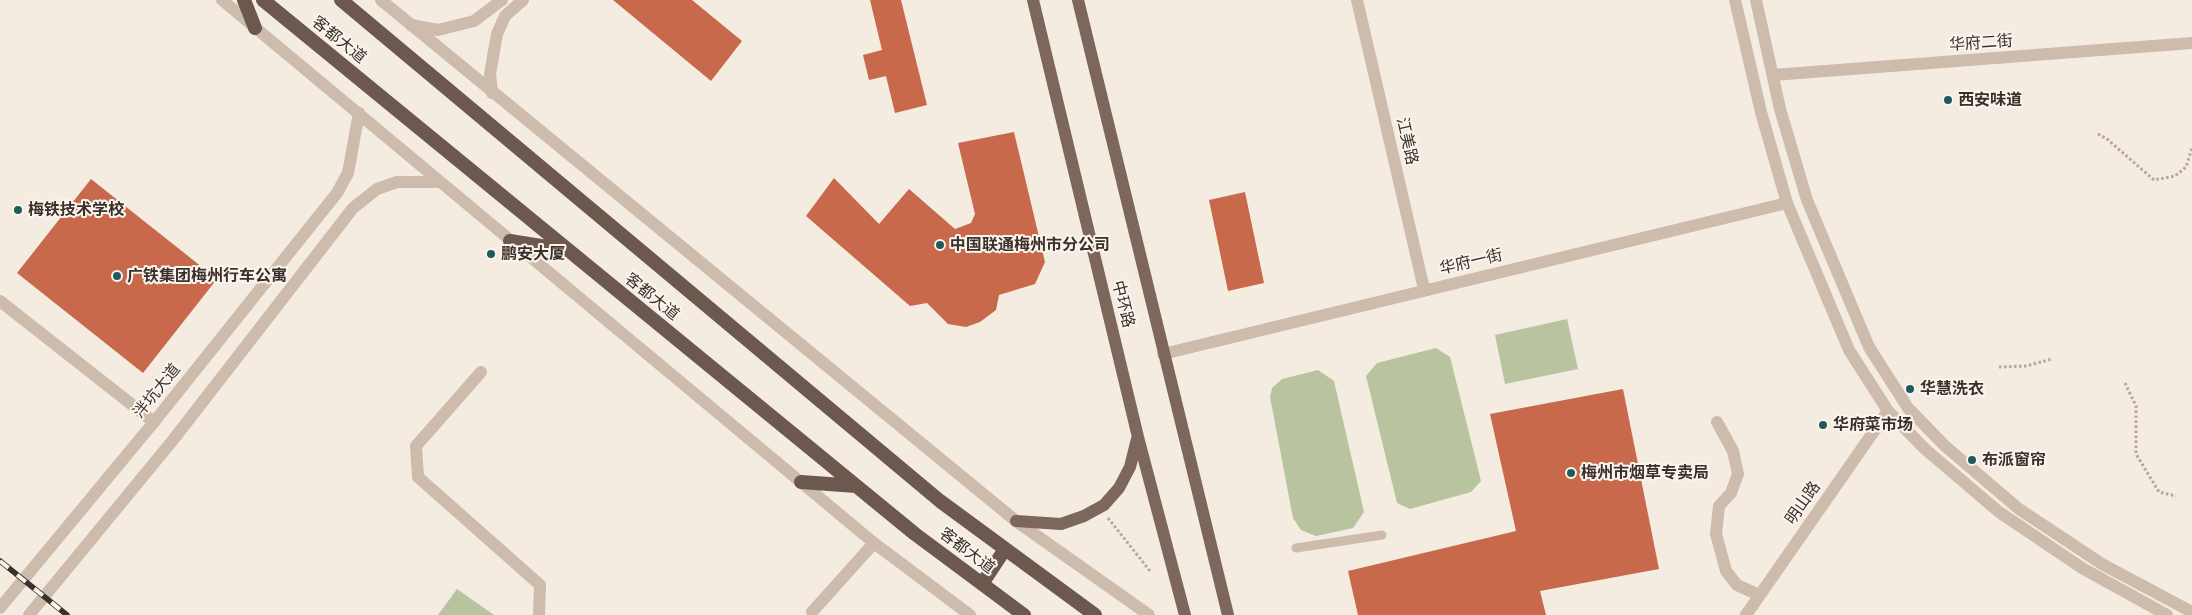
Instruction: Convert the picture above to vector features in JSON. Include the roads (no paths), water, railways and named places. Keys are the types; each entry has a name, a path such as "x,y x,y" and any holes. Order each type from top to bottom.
{"highway":[{"path":"244,0 255,28"},
{"name":"客都大道","path":"263,0 915,534 1024,615"},
{"name":"客都大道","path":"342,0 940,501 1095,615"},
{"path":"510,241 568,250"},
{"path":"800,482 856,486"},
{"path":"982,584 1005,549"}],"main road":[{"name":"中环路","path":"1033,0 1138,437 1185,615"},
{"name":"中环路","path":"1078,0 1226,609"},
{"path":"1016,520 1061,524 1084,516 1104,504 1119,488 1130,466 1138,437"},
{"path":"1216,615 1226,609"}],"street":[{"path":"222,0 359,113 438,182 874,543 970,615"},
{"path":"381,0 492,93 1016,520 1150,615"},
{"path":"492,93 490,74 497,34 505,16 523,0"},
{"name":"江美路","path":"1358,0 1424,290"},
{"path":"1735,0 1761,112 1787,203 1849,350 1888,410 1925,449 1999,512 2082,568 2167,615"},
{"path":"1756,0 1773,75 1807,200 1869,347 1908,408 1944,446 2019,509 2102,564 2192,612"},
{"path":"411,25 438,30 474,21 499,3"},
{"name":"华府二街","path":"1773,75 2192,43"},
{"name":"泮坑大道","path":"0,608 154,422 337,193 348,173 359,113"},
{"path":"29,615 173,440 353,208 377,189 397,182 438,182"},
{"name":"华府一街","path":"1164,354 1787,203"},
{"path":"0,301 154,422"},
{"path":"481,372 416,446 418,477 540,585 539,615"},
{"name":"明山路","path":"1746,615 1888,410"},
{"path":"1717,422 1733,451 1738,474 1731,493 1719,506 1716,534 1726,571 1737,584 1759,595"},
{"path":"812,612 874,543"}],"lane":[{"path":"1296,548 1382,534"}],"railway":[{"path":"0,561 67,615"}],"place":[{"name":"西安味道","path":"1948,100"},
{"name":"梅铁技术学校","path":"18,210"},
{"name":"中国联通梅州市分公司","path":"940,245"},
{"name":"鹏安大厦","path":"491,254"},
{"name":"广铁集团梅州行车公寓","path":"117,276"},
{"name":"华慧洗衣","path":"1910,389"},
{"name":"华府菜市场","path":"1823,425"},
{"name":"布派窗帘","path":"1972,460"},
{"name":"梅州市烟草专卖局","path":"1571,473"}]}
